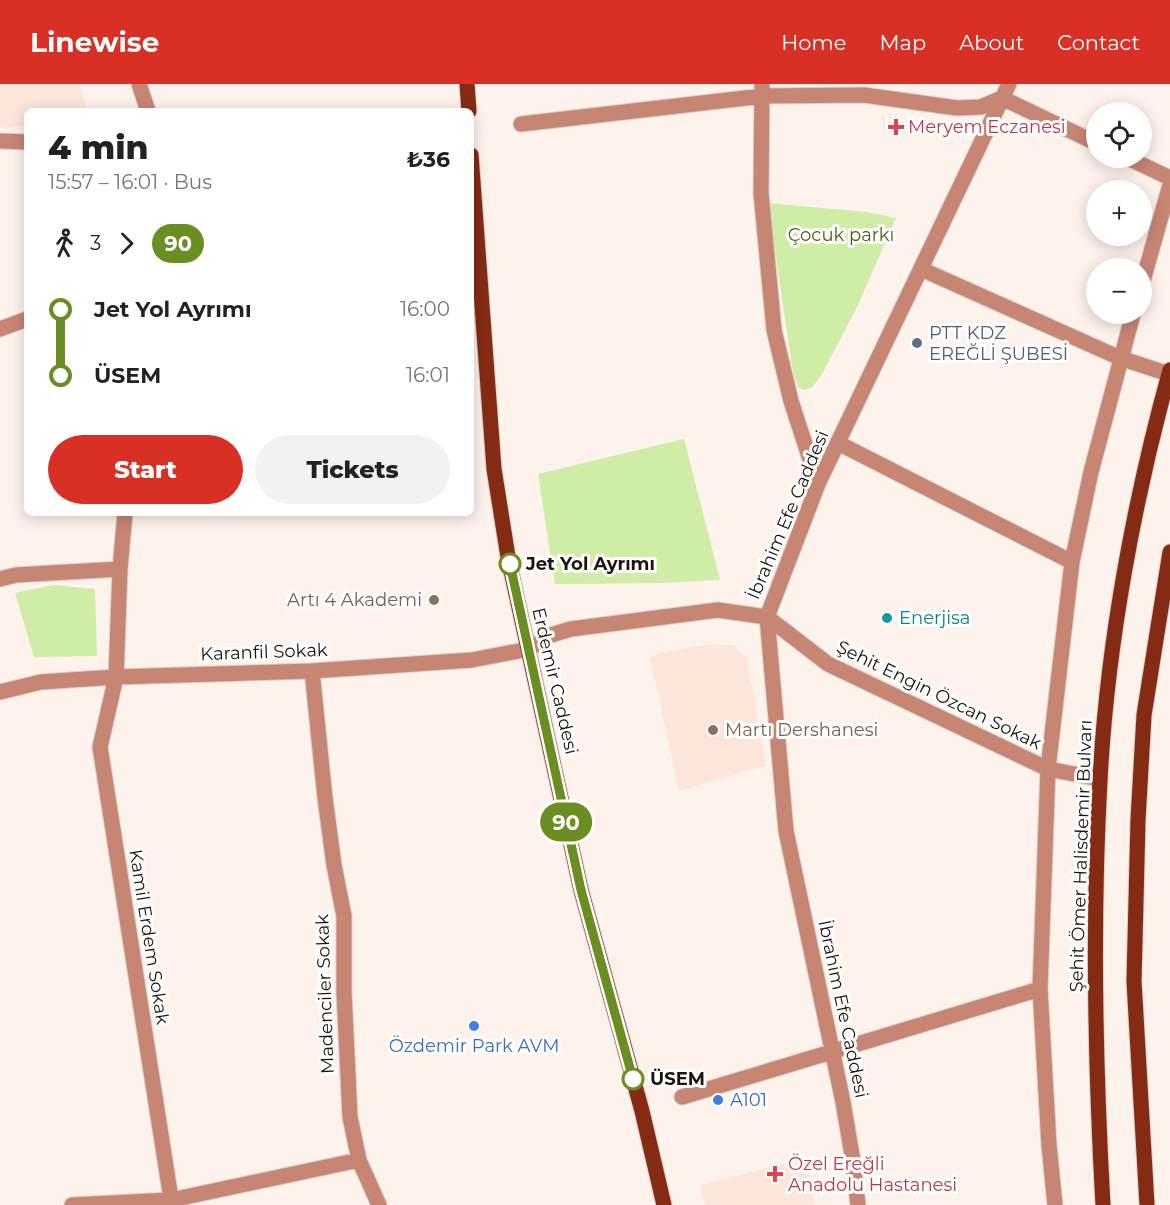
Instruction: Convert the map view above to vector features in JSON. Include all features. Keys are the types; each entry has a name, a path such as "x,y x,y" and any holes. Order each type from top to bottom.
{"main road":[{"path":"467,84 469,108"},
{"name":"Erdemir Caddesi","path":"474,196 494,470 508,557 581,890 642,1111 664,1205"},
{"name":"Şehit Ömer Halisdemir Bulvarı","path":"1103,1205 1096,1080 1095,927 1100,779 1110,668 1128,559 1157,417 1169,372"},
{"path":"1147,1205 1134,981 1138,832 1144,715 1170,552"}],"street":[{"path":"140,84 147,108"},
{"path":"762,90 761,193 774,330 791,401 818,484"},
{"path":"521,124 762,90 864,95 957,108 981,107 1005,91 1086,137"},
{"name":"İbrahim Efe Caddesi","path":"858,1205 853,1161 832,1050 786,831 767,617 818,484 1005,91"},
{"path":"0,141 24,142"},
{"path":"1150,168 1170,177"},
{"path":"1149,258 1170,185"},
{"path":"921,269 1120,358 1169,372"},
{"path":"0,329 24,320"},
{"path":"1055,1205 1049,1145 1040,989 1048,770 1072,562 1091,472 1130,324"},
{"path":"838,443 1072,562"},
{"name":"Kamil Erdem Sokak","path":"125,516 120,569 117,677 100,747 171,1202"},
{"path":"0,579 16,575 120,569"},
{"name":"Şehit Engin Özcan Sokak","path":"529,649 551,635 571,629 718,610 767,617 828,664 1048,770 1100,779"},
{"name":"Karanfil Sokak","path":"0,692 41,681 312,671 472,660 529,649"},
{"name":"Madenciler Sokak","path":"312,671 325,798 344,916 346,1061 350,1117 359,1160 379,1205"},
{"path":"682,1097 1040,989"},
{"path":"72,1205 171,1202 359,1160"}],"shaded area":[{"path":"0,84 79,84 86,108 24,108 24,126 0,127"},
{"name":"Martı Dershanesi","path":"706,645 734,645 747,659 766,766 679,791 650,658 659,653"},
{"name":"Özel Ereğli Anadolu Hastanesi","path":"807,1158 815,1205 705,1205 701,1185"}],"green space":[{"name":"Çocuk parkı","path":"768,203 866,212 896,218 858,305 821,376 812,387 805,390 798,388 793,373"},
{"path":"684,439 720,580 555,584 538,474"},
{"path":"54,585 95,589 97,656 34,657 15,593"}],"bus line":[{"name":"90","path":"510,564 581,890 633,1079"}],"place":[{"name":"Meryem Eczanesi","path":"896,127"},
{"name":"PTT KDZ EREĞLİ ŞUBESİ","path":"917,343"},
{"name":"Jet Yol Ayrımı","path":"510,564"},
{"name":"Artı 4 Akademi","path":"434,600"},
{"name":"Enerjisa","path":"887,618"},
{"name":"Martı Dershanesi","path":"713,730"},
{"name":"Özdemir Park AVM","path":"474,1026"},
{"name":"ÜSEM","path":"633,1079"},
{"name":"A101","path":"718,1100"},
{"name":"Özel Ereğli Anadolu Hastanesi","path":"775,1174"}]}
